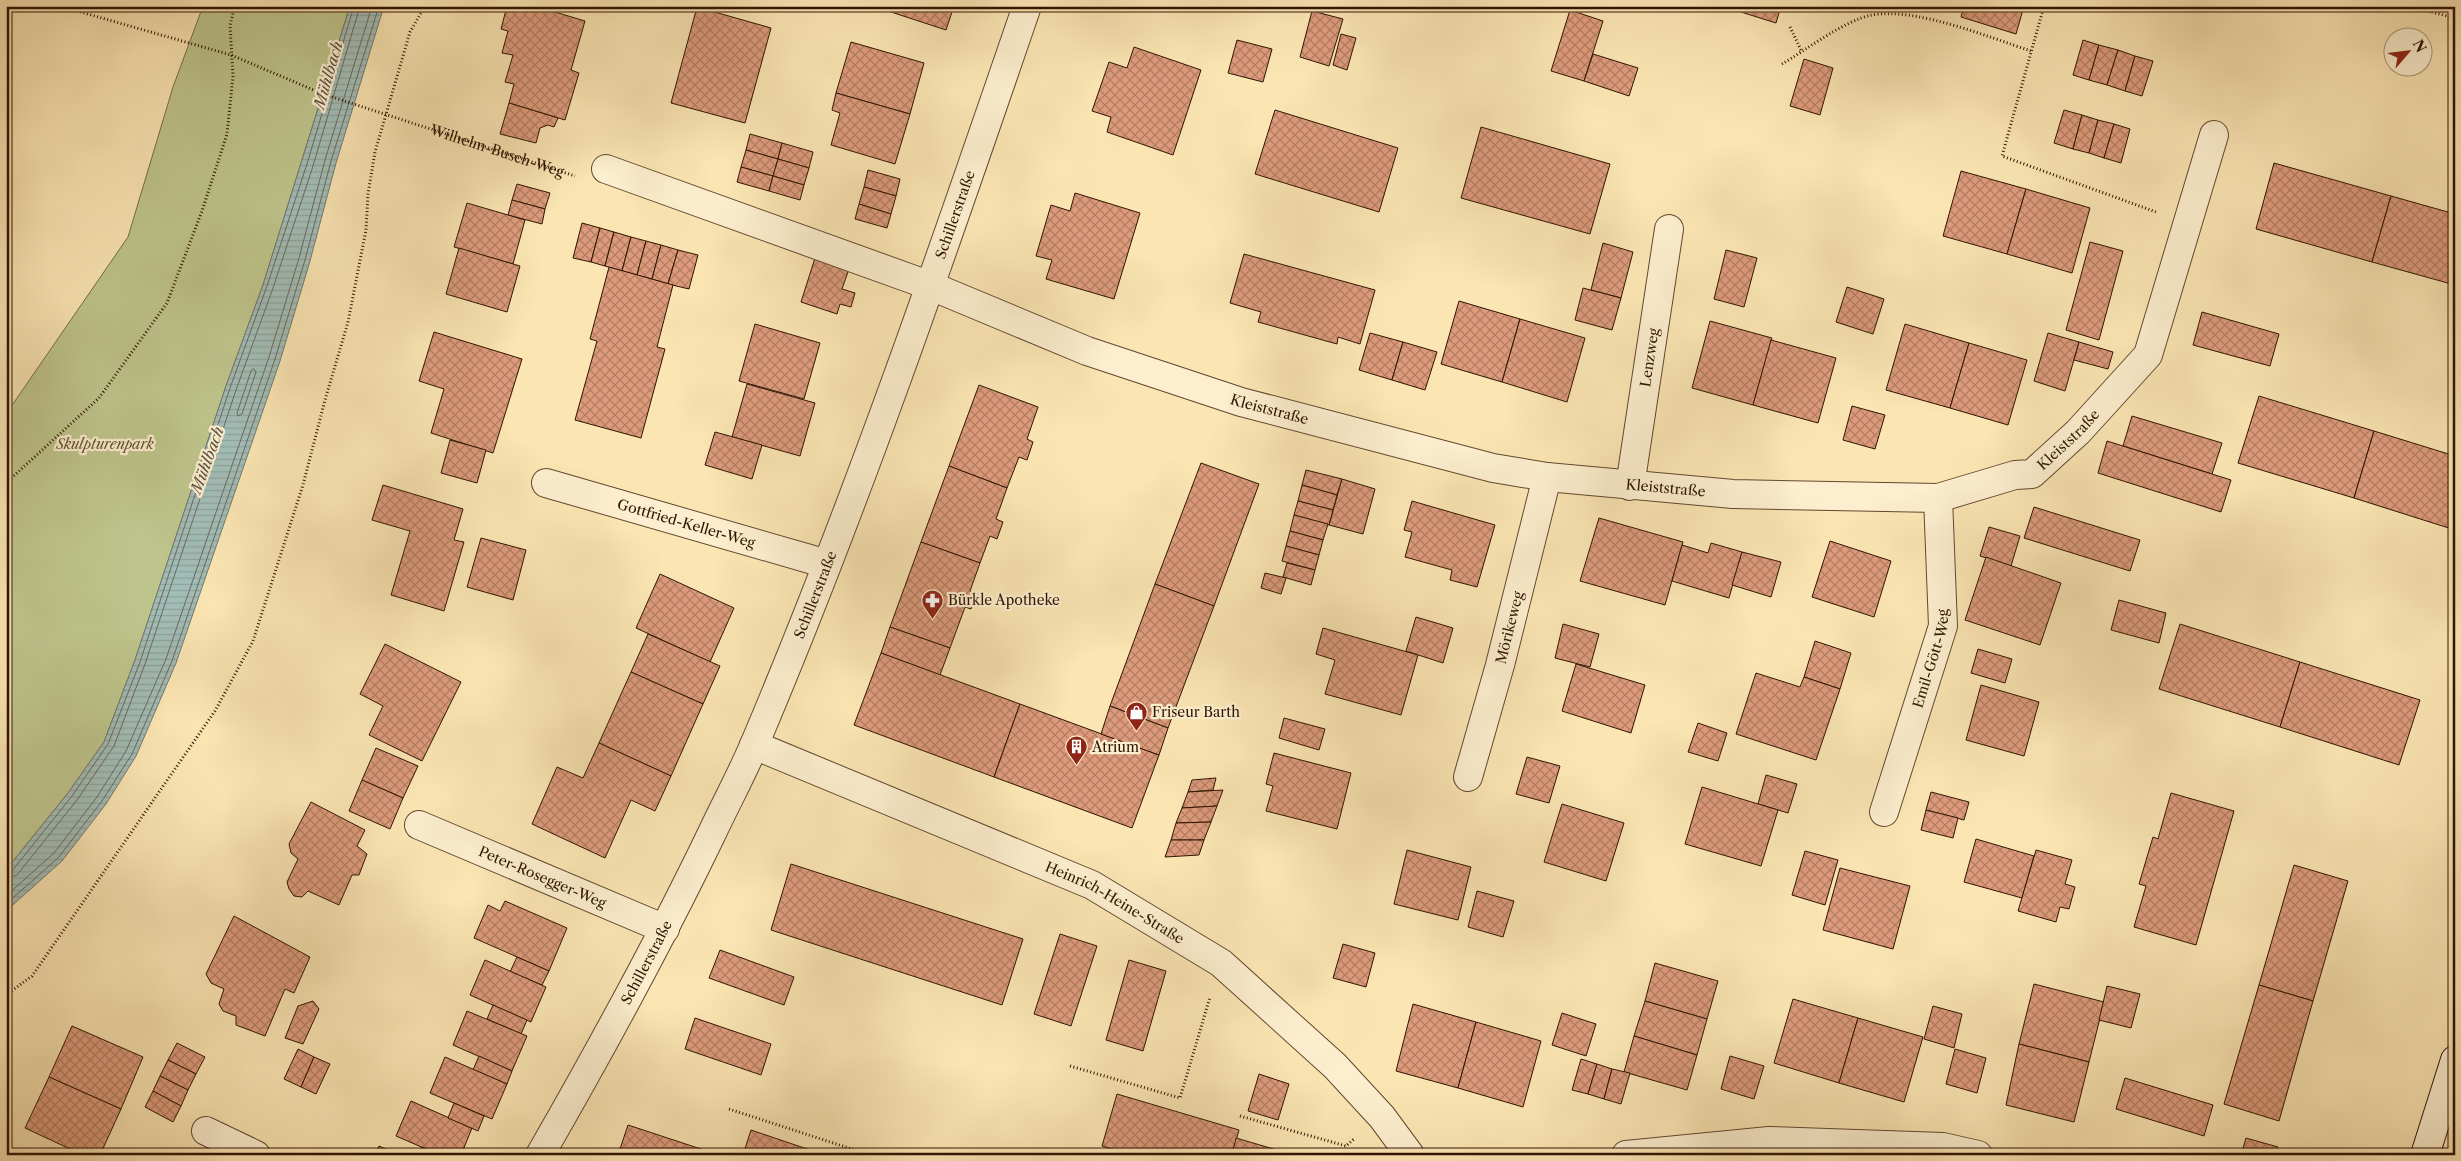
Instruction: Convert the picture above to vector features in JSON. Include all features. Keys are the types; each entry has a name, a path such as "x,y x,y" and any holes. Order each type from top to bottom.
{"street":[{"name":"Schillerstraße","path":"540,1155 619,1017 665,929 754,745 827,564 931,286 1027,6"},
{"name":"Kleiststraße","path":"931,286 1088,351 1241,402 1493,468 1547,478 1733,494 1938,498 2015,475 2032,474 2078,432 2148,355 2214,135"},
{"path":"606,168 931,286"},
{"name":"Lenzweg","path":"1630,486 1670,229"},
{"name":"Mörikeweg","path":"1468,777 1500,665 1547,478"},
{"name":"Gottfried-Keller-Weg","path":"546,483 827,564"},
{"name":"Emil-Gött-Weg","path":"1884,812 1943,626 1938,498"},
{"name":"Heinrich-Heine-Straße","path":"754,745 1092,885 1221,963 1335,1066 1382,1117 1410,1155"},
{"name":"Peter-Rosegger-Weg","path":"419,826 665,929"},
{"path":"2425,1155 2455,1060"},
{"path":"206,1131 256,1155"},
{"path":"1626,1155 1769,1141 1943,1147 1978,1155"}],"path":[{"name":"Wilhelm-Busch-Weg","path":"60,6 231,55 323,94 582,179 606,168"},
{"path":"6,483 99,398 166,303 202,211 227,134 234,76 230,25 235,6"},
{"path":"6,995 32,976 147,813 215,712 253,641 303,485 324,400 348,322 366,230 368,194 375,152 410,32 425,6"},
{"path":"2044,6 2002,156 2187,223"},
{"path":"2294,6 2300,6"},
{"path":"2408,6 2455,18"},
{"path":"1782,64 1838,30 1872,15 1916,15 2031,51"},
{"path":"1790,27 1802,52"},
{"path":"1070,1066 1180,1098 1221,963"},
{"path":"729,1109 870,1155"},
{"path":"1240,1116 1346,1146 1382,1117"}],"green space":[{"name":"Skulpturenpark","path":"203,6 350,6 263,285 226,386 135,660 104,742 68,793 6,870 6,414 128,237 173,87"}],"water":[{"name":"Mühlbach","path":"350,6 384,6 336,163 310,261 280,361 176,663 136,756 106,804 62,861 6,911 6,870 68,793 104,742 135,660 226,386 263,285"}],"building":[{"path":"507,6 527,11 528,6 535,6 585,21 571,70 579,73 565,120 509,103 514,84 505,82 513,55 502,53 508,31 501,29"},
{"path":"886,6 954,6 946,30 885,10"},
{"path":"1722,6 1781,6 1776,23"},
{"path":"1964,6 2024,6 2016,34 1961,17"},
{"path":"697,7 771,28 745,123 671,103"},
{"path":"1570,10 1603,21 1584,81 1551,71"},
{"path":"1312,11 1343,19 1329,66 1300,57"},
{"path":"1341,34 1356,38 1347,70 1333,65"},
{"path":"1237,40 1272,49 1263,82 1228,73"},
{"path":"2083,40 2099,45 2089,80 2073,75"},
{"path":"851,42 924,63 910,114 836,93"},
{"path":"2099,45 2118,50 2107,85 2089,80"},
{"path":"1134,47 1201,70 1173,155 1107,132 1111,117 1092,111 1109,62 1127,68"},
{"path":"2118,50 2135,56 2125,91 2107,85"},
{"path":"1593,54 1638,68 1629,96 1584,81"},
{"path":"2135,56 2153,61 2142,96 2125,91"},
{"path":"1804,59 1833,68 1820,115 1790,106"},
{"path":"836,93 910,114 895,164 831,145 840,113 832,110"},
{"path":"509,103 558,118 554,127 548,125 540,128 536,143 500,134"},
{"path":"1275,110 1398,148 1379,212 1255,174"},
{"path":"2064,110 2082,115 2073,149 2054,143"},
{"path":"2082,115 2098,120 2089,153 2073,149"},
{"path":"2098,120 2114,124 2104,158 2089,153"},
{"path":"2114,124 2130,129 2121,163 2104,158"},
{"path":"1481,127 1610,164 1590,234 1461,198"},
{"path":"750,134 782,143 778,159 746,150"},
{"path":"782,143 813,152 809,168 778,159"},
{"path":"746,150 778,159 773,176 741,167"},
{"path":"778,159 809,168 804,185 773,176"},
{"path":"2274,163 2391,196 2372,262 2256,229"},
{"path":"741,167 773,176 769,191 737,182"},
{"path":"868,170 900,179 896,196 864,187"},
{"path":"1961,171 2026,189 2007,254 1943,236"},
{"path":"773,176 804,185 800,200 769,191"},
{"path":"517,184 550,193 545,209 512,200"},
{"path":"864,187 896,196 891,214 859,204"},
{"path":"2026,189 2090,208 2072,273 2007,254"},
{"path":"1075,193 1140,213 1114,299 1046,279 1052,260 1036,256 1051,205 1070,211"},
{"path":"2391,196 2455,214 2455,285 2372,262"},
{"path":"512,200 545,209 542,224 508,215"},
{"path":"467,203 525,220 513,264 454,247"},
{"path":"859,204 891,214 887,228 855,219"},
{"path":"582,223 600,228 591,262 573,258"},
{"path":"600,228 614,232 605,266 591,262"},
{"path":"614,232 631,237 622,271 605,266"},
{"path":"631,237 646,241 637,275 622,271"},
{"path":"646,241 661,245 652,279 637,275"},
{"path":"2090,242 2123,251 2099,340 2066,330"},
{"path":"1603,243 1633,252 1621,298 1591,290"},
{"path":"661,245 678,250 668,284 652,279"},
{"path":"459,248 520,266 507,312 446,294"},
{"path":"678,250 698,255 689,289 668,284"},
{"path":"1726,250 1757,258 1744,307 1714,299"},
{"path":"1244,254 1375,290 1360,344 1338,337 1337,344 1258,322 1261,312 1230,303"},
{"path":"815,258 849,269 842,289 855,293 851,307 840,304 837,314 801,302"},
{"path":"609,267 673,285 657,347 665,349 641,438 575,420 597,341 590,339"},
{"path":"1847,287 1884,299 1873,334 1836,322"},
{"path":"1583,288 1621,298 1612,330 1575,320"},
{"path":"1459,301 1520,319 1502,382 1441,364"},
{"path":"2202,312 2279,334 2270,366 2193,345"},
{"path":"1520,319 1585,338 1567,402 1502,382"},
{"path":"1710,321 1772,338 1753,405 1692,388"},
{"path":"755,324 820,343 804,399 739,381"},
{"path":"1905,324 1969,343 1950,408 1886,390"},
{"path":"434,332 522,359 493,453 431,433 444,389 419,381"},
{"path":"1370,333 1403,342 1392,380 1359,370"},
{"path":"2048,333 2079,342 2065,391 2034,381"},
{"path":"1771,340 1836,358 1818,423 1753,405"},
{"path":"1403,342 1437,352 1425,390 1392,380"},
{"path":"2079,342 2113,352 2108,369 2074,360"},
{"path":"1969,343 2027,360 2008,425 1950,408"},
{"path":"747,384 815,403 800,456 732,437"},
{"path":"979,385 1038,407 1027,439 1033,442 1027,460 1019,457 1007,488 949,466"},
{"path":"2259,396 2374,431 2354,498 2238,463"},
{"path":"1852,406 1885,415 1875,449 1843,440"},
{"path":"2132,416 2222,443 2212,474 2123,446"},
{"path":"2374,431 2455,456 2455,530 2354,498"},
{"path":"715,432 762,445 752,479 705,465"},
{"path":"450,440 486,450 477,483 441,473"},
{"path":"2107,441 2231,480 2221,512 2098,473"},
{"path":"1201,463 1259,484 1214,606 1155,584"},
{"path":"949,466 1007,488 996,519 1003,522 997,539 990,536 980,563 921,542"},
{"path":"1306,470 1342,479 1337,495 1302,485"},
{"path":"1342,479 1375,489 1363,534 1329,525"},
{"path":"383,485 463,509 454,540 464,542 444,611 391,595 410,531 372,520"},
{"path":"1302,485 1337,495 1333,510 1298,501"},
{"path":"1298,501 1333,510 1329,525 1294,515"},
{"path":"1412,501 1495,525 1477,587 1450,580 1452,570 1405,557 1412,532 1404,530"},
{"path":"2034,507 2140,540 2130,571 2024,538"},
{"path":"1294,515 1328,524 1323,540 1290,531"},
{"path":"1599,518 1683,542 1665,605 1580,581"},
{"path":"1989,527 2020,536 2011,566 1980,556"},
{"path":"1290,531 1323,540 1319,555 1286,546"},
{"path":"481,538 526,550 513,600 467,587"},
{"path":"1830,541 1891,561 1874,617 1812,597"},
{"path":"921,542 980,563 970,591 977,594 971,609 965,607 950,648 890,627"},
{"path":"1711,543 1742,552 1729,598 1672,581 1682,545 1708,553"},
{"path":"1286,546 1319,555 1315,570 1282,561"},
{"path":"1742,552 1781,562 1771,597 1732,585"},
{"path":"1986,557 2061,583 2040,645 1965,620"},
{"path":"1287,563 1315,570 1311,585 1283,577"},
{"path":"1265,573 1286,578 1281,594 1261,588"},
{"path":"660,574 734,608 710,662 636,628"},
{"path":"1155,584 1214,606 1168,728 1110,706"},
{"path":"2119,600 2166,613 2159,643 2111,630"},
{"path":"1416,617 1453,628 1443,663 1406,651"},
{"path":"1563,624 1599,634 1590,667 1555,658"},
{"path":"2180,624 2300,662 2280,727 2159,689"},
{"path":"890,627 950,648 940,675 881,653"},
{"path":"1323,628 1418,655 1401,715 1325,694 1335,660 1316,654"},
{"path":"648,634 720,666 703,704 631,672"},
{"path":"1815,641 1851,653 1840,689 1804,677"},
{"path":"385,644 461,682 422,761 369,735 383,706 360,694"},
{"path":"1978,649 2012,659 2005,683 1971,673"},
{"path":"881,653 1020,704 994,777 854,725"},
{"path":"2300,662 2420,700 2399,765 2280,727"},
{"path":"1576,664 1645,685 1631,733 1562,711"},
{"path":"631,672 703,704 671,776 599,743"},
{"path":"1756,673 1800,687 1804,677 1840,689 1816,760 1736,734"},
{"path":"1981,685 2039,702 2024,756 1966,740"},
{"name":"Atrium","path":"1020,704 1159,755 1132,828 994,777"},
{"name":"Atrium","path":"1110,706 1168,728 1159,755 1101,734"},
{"path":"1284,718 1325,729 1319,750 1279,738"},
{"path":"1698,723 1727,733 1718,761 1688,752"},
{"path":"599,743 671,776 655,811 631,800 605,858 532,824 557,767 583,778"},
{"path":"376,748 418,766 403,798 362,780"},
{"path":"1274,753 1351,773 1337,829 1266,811 1273,786 1266,784"},
{"path":"1527,757 1560,766 1549,803 1516,794"},
{"path":"1766,775 1797,784 1788,813 1758,804"},
{"path":"1216,778 1213,790 1188,792 1192,780"},
{"path":"362,780 403,798 390,829 349,811"},
{"path":"1702,787 1778,810 1761,866 1685,844"},
{"path":"1223,790 1217,806 1182,808 1188,792"},
{"path":"1931,792 1969,802 1964,820 1926,810"},
{"path":"2171,793 2234,811 2196,945 2134,927 2146,886 2139,884 2153,837 2158,839"},
{"path":"311,802 365,830 357,846 367,854 359,875 352,875 339,905 308,891 302,897 294,896 287,882 298,859 291,853 289,844"},
{"path":"1562,804 1624,823 1606,881 1544,862"},
{"path":"1217,806 1211,822 1176,823 1182,808"},
{"path":"1926,810 1958,818 1953,838 1921,830"},
{"path":"1211,822 1204,840 1171,840 1176,823"},
{"path":"1976,839 2034,856 2022,898 1964,882"},
{"path":"1171,840 1204,840 1199,855 1165,857"},
{"path":"1407,850 1471,867 1458,920 1394,904"},
{"path":"2036,850 2072,860 2065,884 2075,887 2069,909 2060,907 2056,922 2018,911"},
{"path":"1805,851 1838,860 1825,905 1792,895"},
{"path":"791,864 1023,939 1002,1005 771,930"},
{"path":"2294,865 2348,881 2313,1001 2259,985"},
{"path":"1840,868 1910,886 1893,949 1823,930"},
{"path":"1477,891 1514,901 1503,937 1468,927"},
{"path":"505,901 567,928 549,971 474,938 488,905 500,911"},
{"path":"234,916 310,957 294,993 285,989 265,1036 236,1025 236,1016 223,1011 219,1004 224,989 211,983 206,974"},
{"path":"1060,934 1097,946 1071,1026 1034,1014"},
{"path":"1343,944 1375,953 1366,987 1333,978"},
{"path":"720,950 794,977 784,1005 709,978"},
{"path":"517,957 549,971 542,985 510,972"},
{"path":"485,960 546,987 531,1022 470,995"},
{"path":"1129,960 1166,971 1143,1051 1106,1040"},
{"path":"1655,963 1718,981 1707,1019 1645,1001"},
{"path":"2034,984 2104,1002 2089,1062 2019,1044"},
{"path":"2259,985 2313,1001 2279,1121 2224,1104"},
{"path":"2107,986 2140,994 2131,1028 2099,1020"},
{"path":"1793,999 1858,1018 1839,1083 1774,1063"},
{"path":"313,1001 319,1009 303,1044 285,1038 298,1006"},
{"path":"1645,1001 1707,1019 1697,1055 1634,1036"},
{"path":"1413,1004 1476,1022 1458,1088 1396,1071"},
{"path":"493,1005 527,1020 521,1034 487,1019"},
{"path":"1933,1006 1962,1014 1954,1048 1924,1039"},
{"path":"467,1011 527,1036 512,1071 453,1045"},
{"path":"1562,1013 1596,1024 1586,1056 1552,1045"},
{"path":"695,1018 771,1044 761,1075 685,1049"},
{"path":"1858,1018 1923,1037 1904,1102 1839,1083"},
{"path":"1476,1022 1541,1041 1523,1107 1458,1088"},
{"path":"72,1026 143,1057 121,1109 49,1077"},
{"path":"1634,1036 1697,1055 1687,1090 1624,1072"},
{"path":"177,1043 205,1057 196,1074 168,1060"},
{"path":"2019,1044 2089,1062 2074,1122 2006,1105"},
{"path":"298,1049 314,1057 301,1087 284,1079"},
{"path":"1955,1049 1986,1058 1977,1093 1946,1084"},
{"path":"479,1056 512,1071 507,1084 473,1070"},
{"path":"1730,1056 1764,1066 1754,1099 1721,1089"},
{"path":"314,1057 330,1064 316,1094 301,1087"},
{"path":"445,1057 507,1084 492,1119 430,1093"},
{"path":"1581,1059 1597,1064 1588,1094 1572,1090"},
{"path":"168,1060 196,1074 188,1090 160,1076"},
{"path":"1597,1064 1612,1069 1604,1099 1588,1094"},
{"path":"1612,1069 1630,1073 1621,1104 1604,1099"},
{"path":"1259,1074 1289,1084 1278,1120 1248,1111"},
{"path":"160,1076 188,1090 181,1106 153,1091"},
{"path":"49,1077 121,1109 100,1155 83,1155 25,1128"},
{"path":"2125,1078 2213,1105 2204,1136 2116,1109"},
{"path":"153,1091 181,1106 173,1122 145,1107"},
{"path":"1117,1094 1239,1130 1232,1155 1132,1155 1102,1146"},
{"path":"411,1101 472,1128 461,1155 440,1155 396,1136"},
{"path":"454,1103 484,1116 478,1131 448,1118"},
{"path":"628,1125 704,1150 702,1155 618,1155"},
{"path":"751,1130 825,1155 743,1155"},
{"path":"1236,1138 1294,1155 1232,1155"},
{"path":"2246,1138 2278,1147 2276,1155 2241,1155"},
{"path":"379,1146 399,1155 375,1155"},
{"path":"422,1147 440,1155 418,1155"}],"place":[{"name":"Bürkle Apotheke","path":"932,619"},
{"name":"Friseur Barth","path":"1136,731"},
{"name":"Atrium","path":"1076,766"}]}
